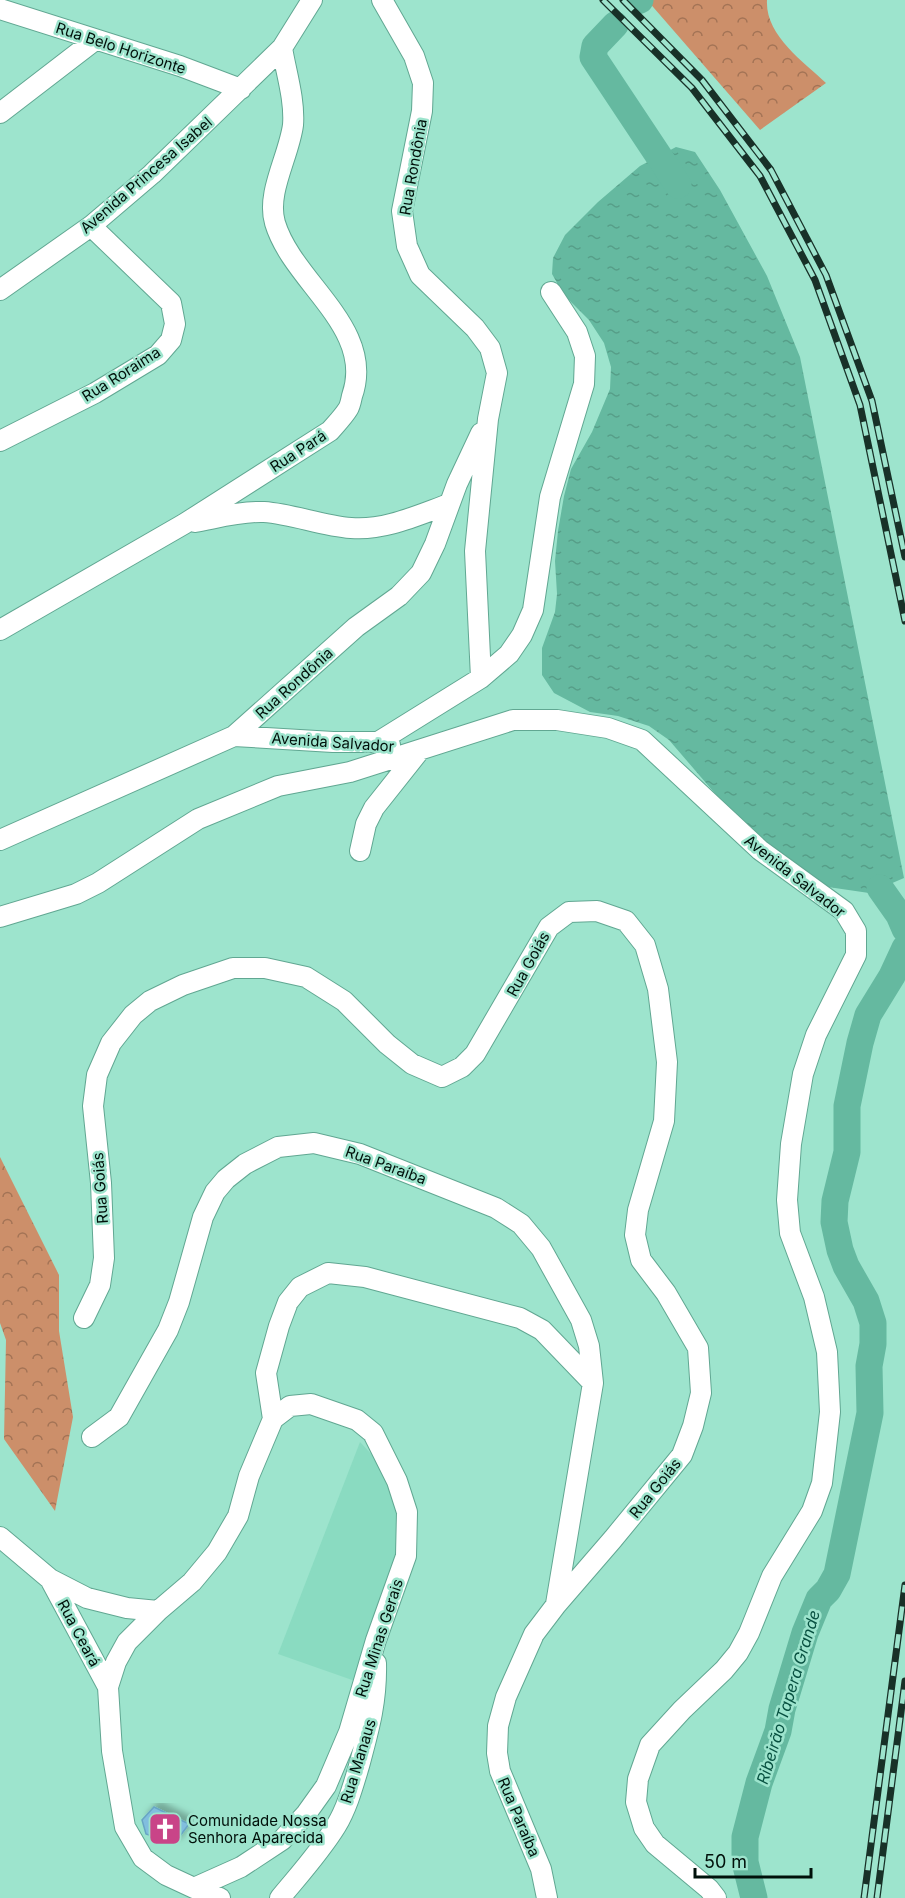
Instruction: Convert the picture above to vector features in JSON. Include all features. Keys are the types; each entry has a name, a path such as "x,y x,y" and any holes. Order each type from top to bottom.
{"street":[{"path":"282,48 312,0"},
{"name":"Rua Rondônia","path":"382,0 414,56 423,83 422,111 402,211 407,246 420,274 475,328 490,348 496,373 488,419 475,551 481,678"},
{"name":"Rua Belo Horizonte","path":"0,9 180,66 241,89"},
{"path":"0,113 95,40"},
{"name":"Avenida Princesa Isabel","path":"0,290 91,226 152,174 282,48"},
{"name":"Rua Pará","path":"0,630 184,525 330,431 348,409 357,383 356,362 349,336 285,247 274,222 273,204 276,186 289,145 293,122 282,48"},
{"name":"Rua Roraima","path":"0,441 95,393 158,355 171,340 175,324 171,303 91,226"},
{"path":"378,742 481,678 509,654 522,635 533,610 550,497 584,384 585,356 577,332 551,292"},
{"name":"Rua Rondônia","path":"0,840 234,735 356,627 399,596 421,573 435,544 449,504 488,419"},
{"path":"184,525 235,514 263,512 352,528 375,527 398,522 449,504"},
{"name":"Avenida Salvador","path":"234,735 333,742 378,742 420,750 513,720 557,720 608,728 642,740 760,850 844,911 856,931 856,955 816,1035 803,1074 791,1144 787,1200 790,1233 814,1297 827,1352 830,1412 822,1483 812,1511 772,1576 749,1633 738,1653 650,1745 638,1779 636,1802 644,1828 655,1844 709,1889 716,1898"},
{"path":"360,851 366,824 374,808 420,750"},
{"path":"0,917 76,894 98,884 198,819 235,803 278,786 350,772 420,750"},
{"name":"Rua Goiás","path":"84,1318 100,1285 104,1258 93,1106 97,1075 111,1043 133,1015 150,1001 183,985 233,968 265,968 306,977 344,1001 387,1044 412,1064 442,1077 462,1067 475,1054 549,927 569,912 597,911 626,921 645,945 658,988 667,1062 664,1121 638,1210 635,1235 641,1260 666,1293 698,1348 701,1393 693,1426 682,1455 556,1605"},
{"name":"Rua Paraíba","path":"92,1437 119,1417 168,1330 179,1302 203,1217 215,1192 226,1179 245,1164 278,1147 314,1143 360,1154 496,1208 521,1224 541,1248 581,1320 589,1346 593,1383 556,1605 534,1634 506,1697 498,1726 497,1753 500,1771 541,1869 547,1898"},
{"path":"220,1898 166,1875 143,1858 125,1827 112,1751 108,1687 116,1662 127,1642 192,1582 217,1552 238,1516 249,1476 273,1419 266,1373 288,1302 300,1287 328,1273 365,1277 520,1317 542,1330 593,1383"},
{"name":"Rua Minas Gerais","path":"194,1888 242,1867 282,1840 306,1814 326,1786 349,1732 376,1640 406,1556 406,1512 397,1481 374,1433 357,1420 311,1404 290,1406 273,1419"},
{"path":"0,1537 50,1579 99,1602 158,1611"},
{"name":"Rua Ceará","path":"50,1579 108,1687"},
{"name":"Rua Manaus","path":"280,1898 338,1824 353,1789 373,1717 376,1691 376,1640"}],"shaded area":[{"path":"360,1442 388,1472 399,1524 395,1572 355,1681 278,1654"}],"green space":[{"path":"647,0 767,0 772,25 779,36 826,83 760,130"},
{"path":"0,1157 59,1275 59,1331 73,1417 55,1511 4,1439 6,1340 0,1323"}],"water":[{"path":"676,147 695,152 720,190 767,276 800,357 904,878 869,893 828,887 799,873 749,833 669,740 649,726 618,716 590,712 554,693 542,675 542,648 555,612 557,594 555,561 564,496 571,469 592,432 610,389 611,367 604,343 589,320 564,295 552,274 553,258 565,235 598,202 640,166"}],"building":[{"name":"Comunidade Nossa Senhora Aparecida","path":"154,1807 189,1824 174,1844 146,1834 142,1820"}],"waterway":[{"name":"Ribeirão Tapera Grande","path":"615,25 595,46 593,57 678,185"},
{"name":"Ribeirão Tapera Grande","path":"880,888 899,915 905,929"},
{"name":"Ribeirão Tapera Grande","path":"754,1898 745,1862 745,1837 759,1783 778,1731 782,1709 805,1633 819,1599 828,1590 837,1574 870,1413 869,1366 873,1344 873,1323 866,1301 846,1266 840,1250 834,1222 835,1201 847,1152 847,1106 860,1043 868,1015 892,976 905,948"}],"railway":[{"path":"603,0 692,88 760,176 815,280 860,405 905,621"},
{"path":"623,0 702,80 771,170 826,275 872,401 905,557"},
{"path":"864,1898 905,1585"},
{"path":"877,1898 905,1681"}],"place":[{"name":"Comunidade Nossa Senhora Aparecida","path":"165,1829"}]}
